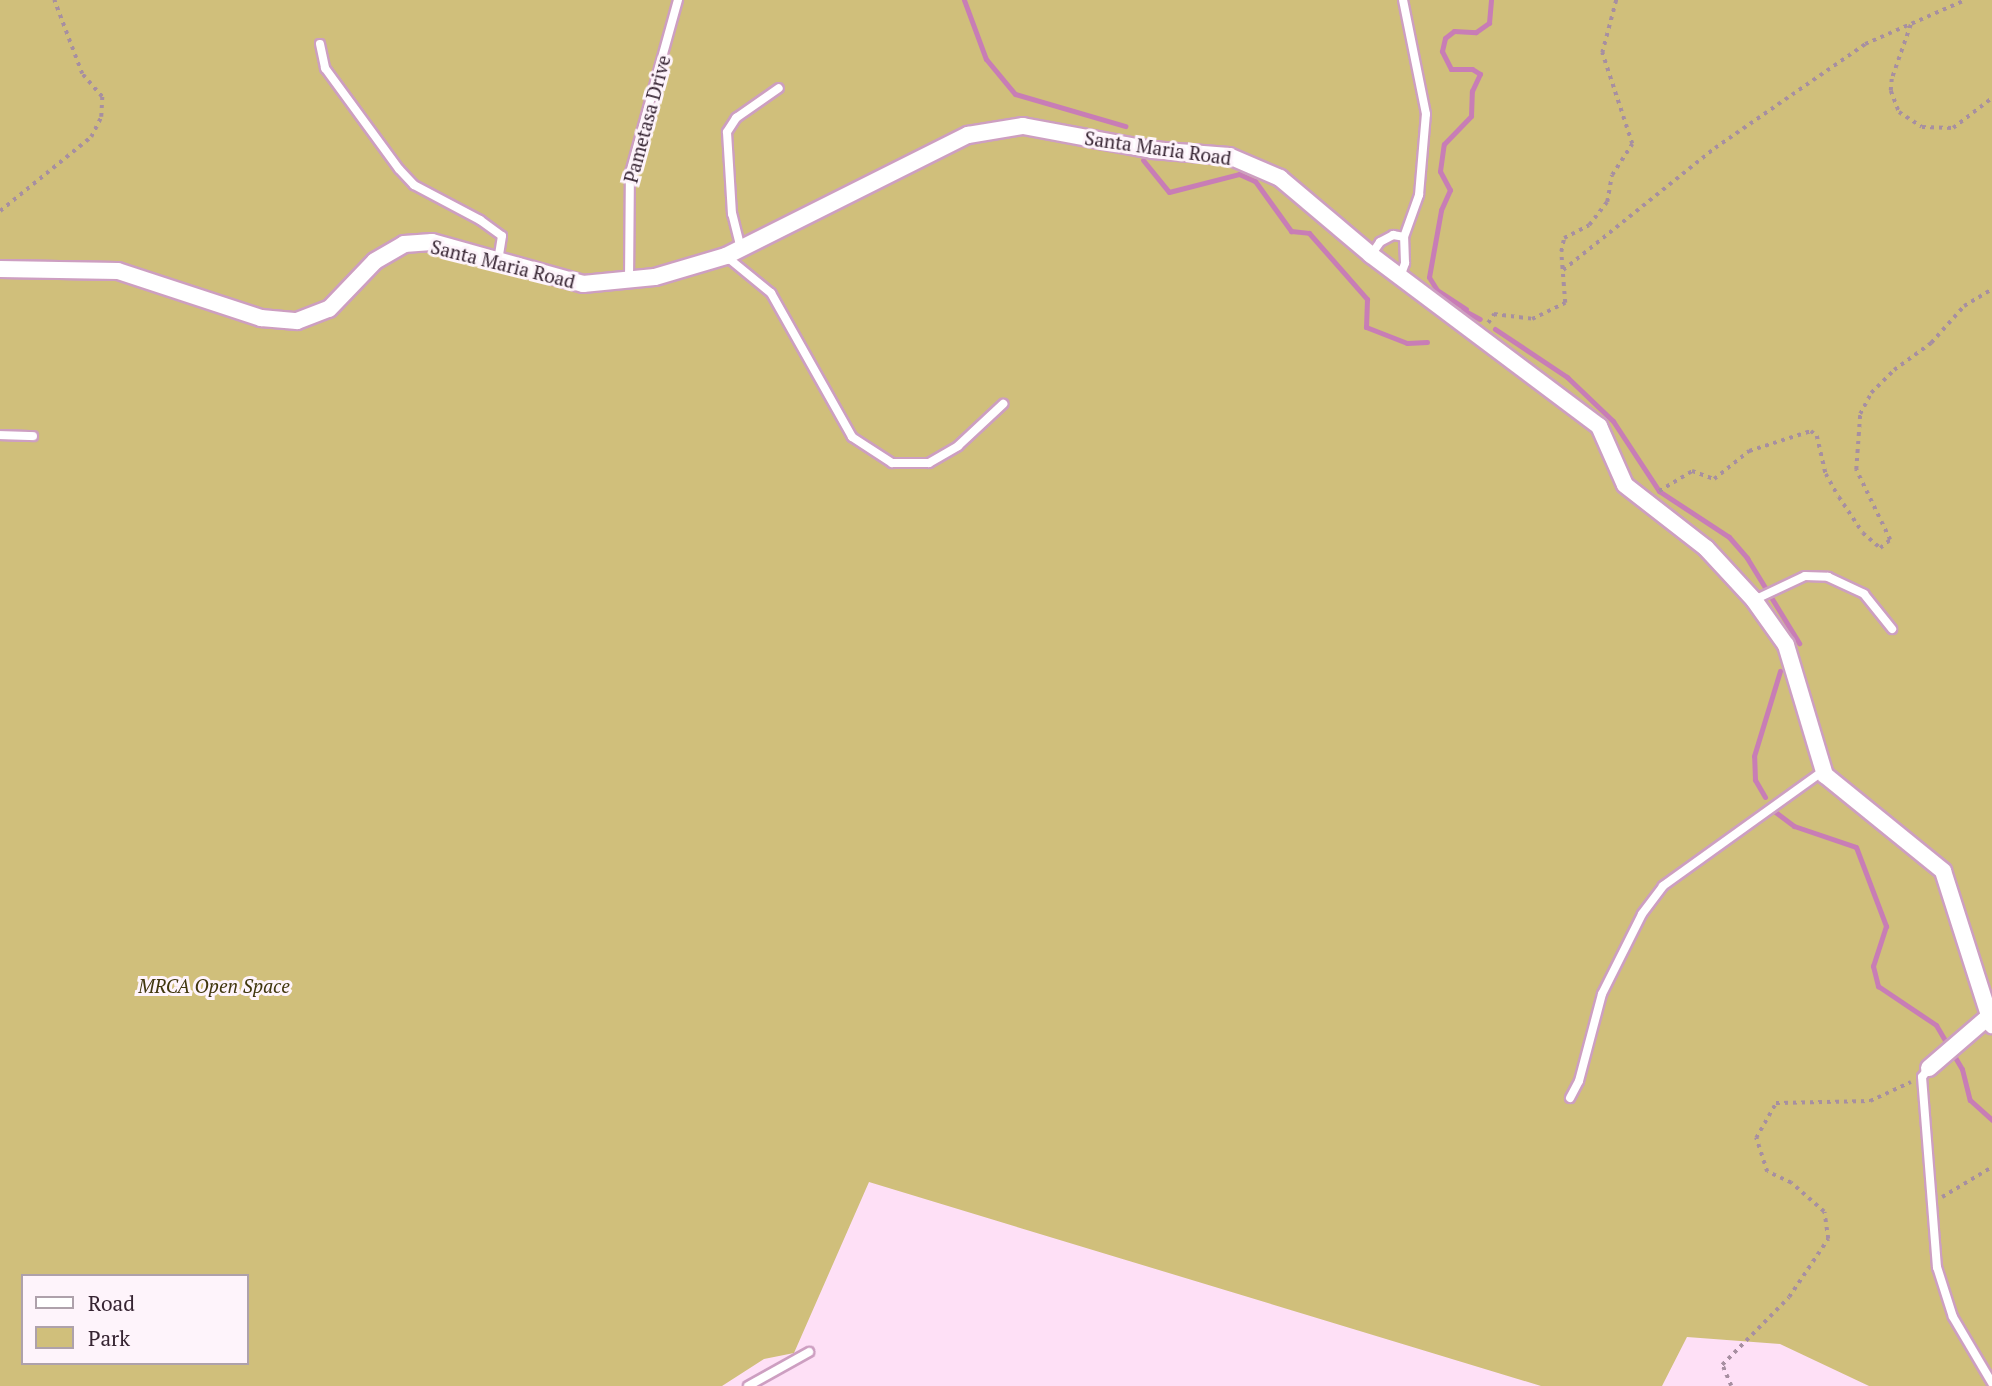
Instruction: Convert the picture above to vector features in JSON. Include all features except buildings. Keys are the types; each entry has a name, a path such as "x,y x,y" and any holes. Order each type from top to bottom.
{"street":[{"name":"Santa Maria Road","path":"0,269 118,271 261,318 296,321 329,309 375,261 404,244 432,242 583,284 629,282 734,253 968,135 1023,126 1152,150 1230,156 1280,178 1371,255 1599,426 1625,485 1643,502 1706,548 1757,598 1786,645 1823,771"},
{"path":"1823,771 1943,871 1990,1021 1973,1029 1925,1072"}],"lane":[{"name":"Pametasa Drive","path":"629,282 630,173 678,0"},
{"path":"1400,277 1405,263 1404,237 1417,204 1426,114 1403,0"},
{"path":"320,44 325,68 399,169 414,185 480,220 502,236 498,261"},
{"path":"779,88 736,118 727,132 734,253 771,293 852,437 892,463 929,463 958,446 1003,404"},
{"path":"1371,255 1380,242 1393,235 1404,237"},
{"path":"0,435 33,436"},
{"path":"1757,598 1805,576 1845,582 1864,594 1892,629"},
{"path":"1570,1098 1582,1071 1602,994 1642,914 1663,886 1823,771"},
{"path":"1925,1072 1937,1267 1953,1317 1992,1383"},
{"path":"748,1386 809,1352"}],"path":[{"path":"0,211 91,137 101,117 103,97 82,74 54,0"},
{"path":"1479,336 1494,314 1532,319 1565,303 1564,238 1589,225 1607,202 1612,174 1632,144 1602,52 1616,0"},
{"path":"1563,270 1715,148 1865,44 1965,0"},
{"path":"1911,24 1892,79 1891,91 1899,112 1922,127 1953,128 1992,98"},
{"path":"1643,502 1692,471 1713,479 1749,451 1811,430 1839,497 1863,533 1880,548 1889,540 1856,470 1860,414 1871,393 1894,370 1931,344 1964,306 1992,289"},
{"path":"1731,1386 1722,1365 1788,1297 1828,1239 1825,1212 1791,1183 1767,1172 1756,1138 1776,1103 1870,1101 1925,1072"},
{"path":"1935,1202 1992,1167"}],"green space":[{"name":"MRCA Open Space","path":"0,0 1992,0 1992,1386 1869,1386 1780,1344 1687,1337 1662,1386 1541,1386 869,1182 794,1353 764,1359 722,1386 0,1386"}],"waterway":[{"path":"964,0 986,59 1015,94 1125,126"},
{"path":"1466,309 1437,290 1429,277 1441,210 1450,190 1440,171 1444,144 1471,116 1472,91 1480,74 1472,69 1451,69 1442,51 1445,38 1454,31 1476,32 1489,23 1491,0"},
{"path":"1143,160 1169,192 1239,174 1255,181 1291,231 1309,233 1367,299 1366,327 1407,343 1427,342"},
{"path":"1463,310 1480,319"},
{"path":"1495,329 1567,377 1613,421 1659,491 1729,537 1747,558 1799,643"},
{"path":"1765,797 1755,780 1754,756 1780,671"},
{"path":"1774,811 1794,826 1856,847 1886,926 1873,966 1878,986 1936,1025 1962,1069 1970,1100 1992,1120"}]}
